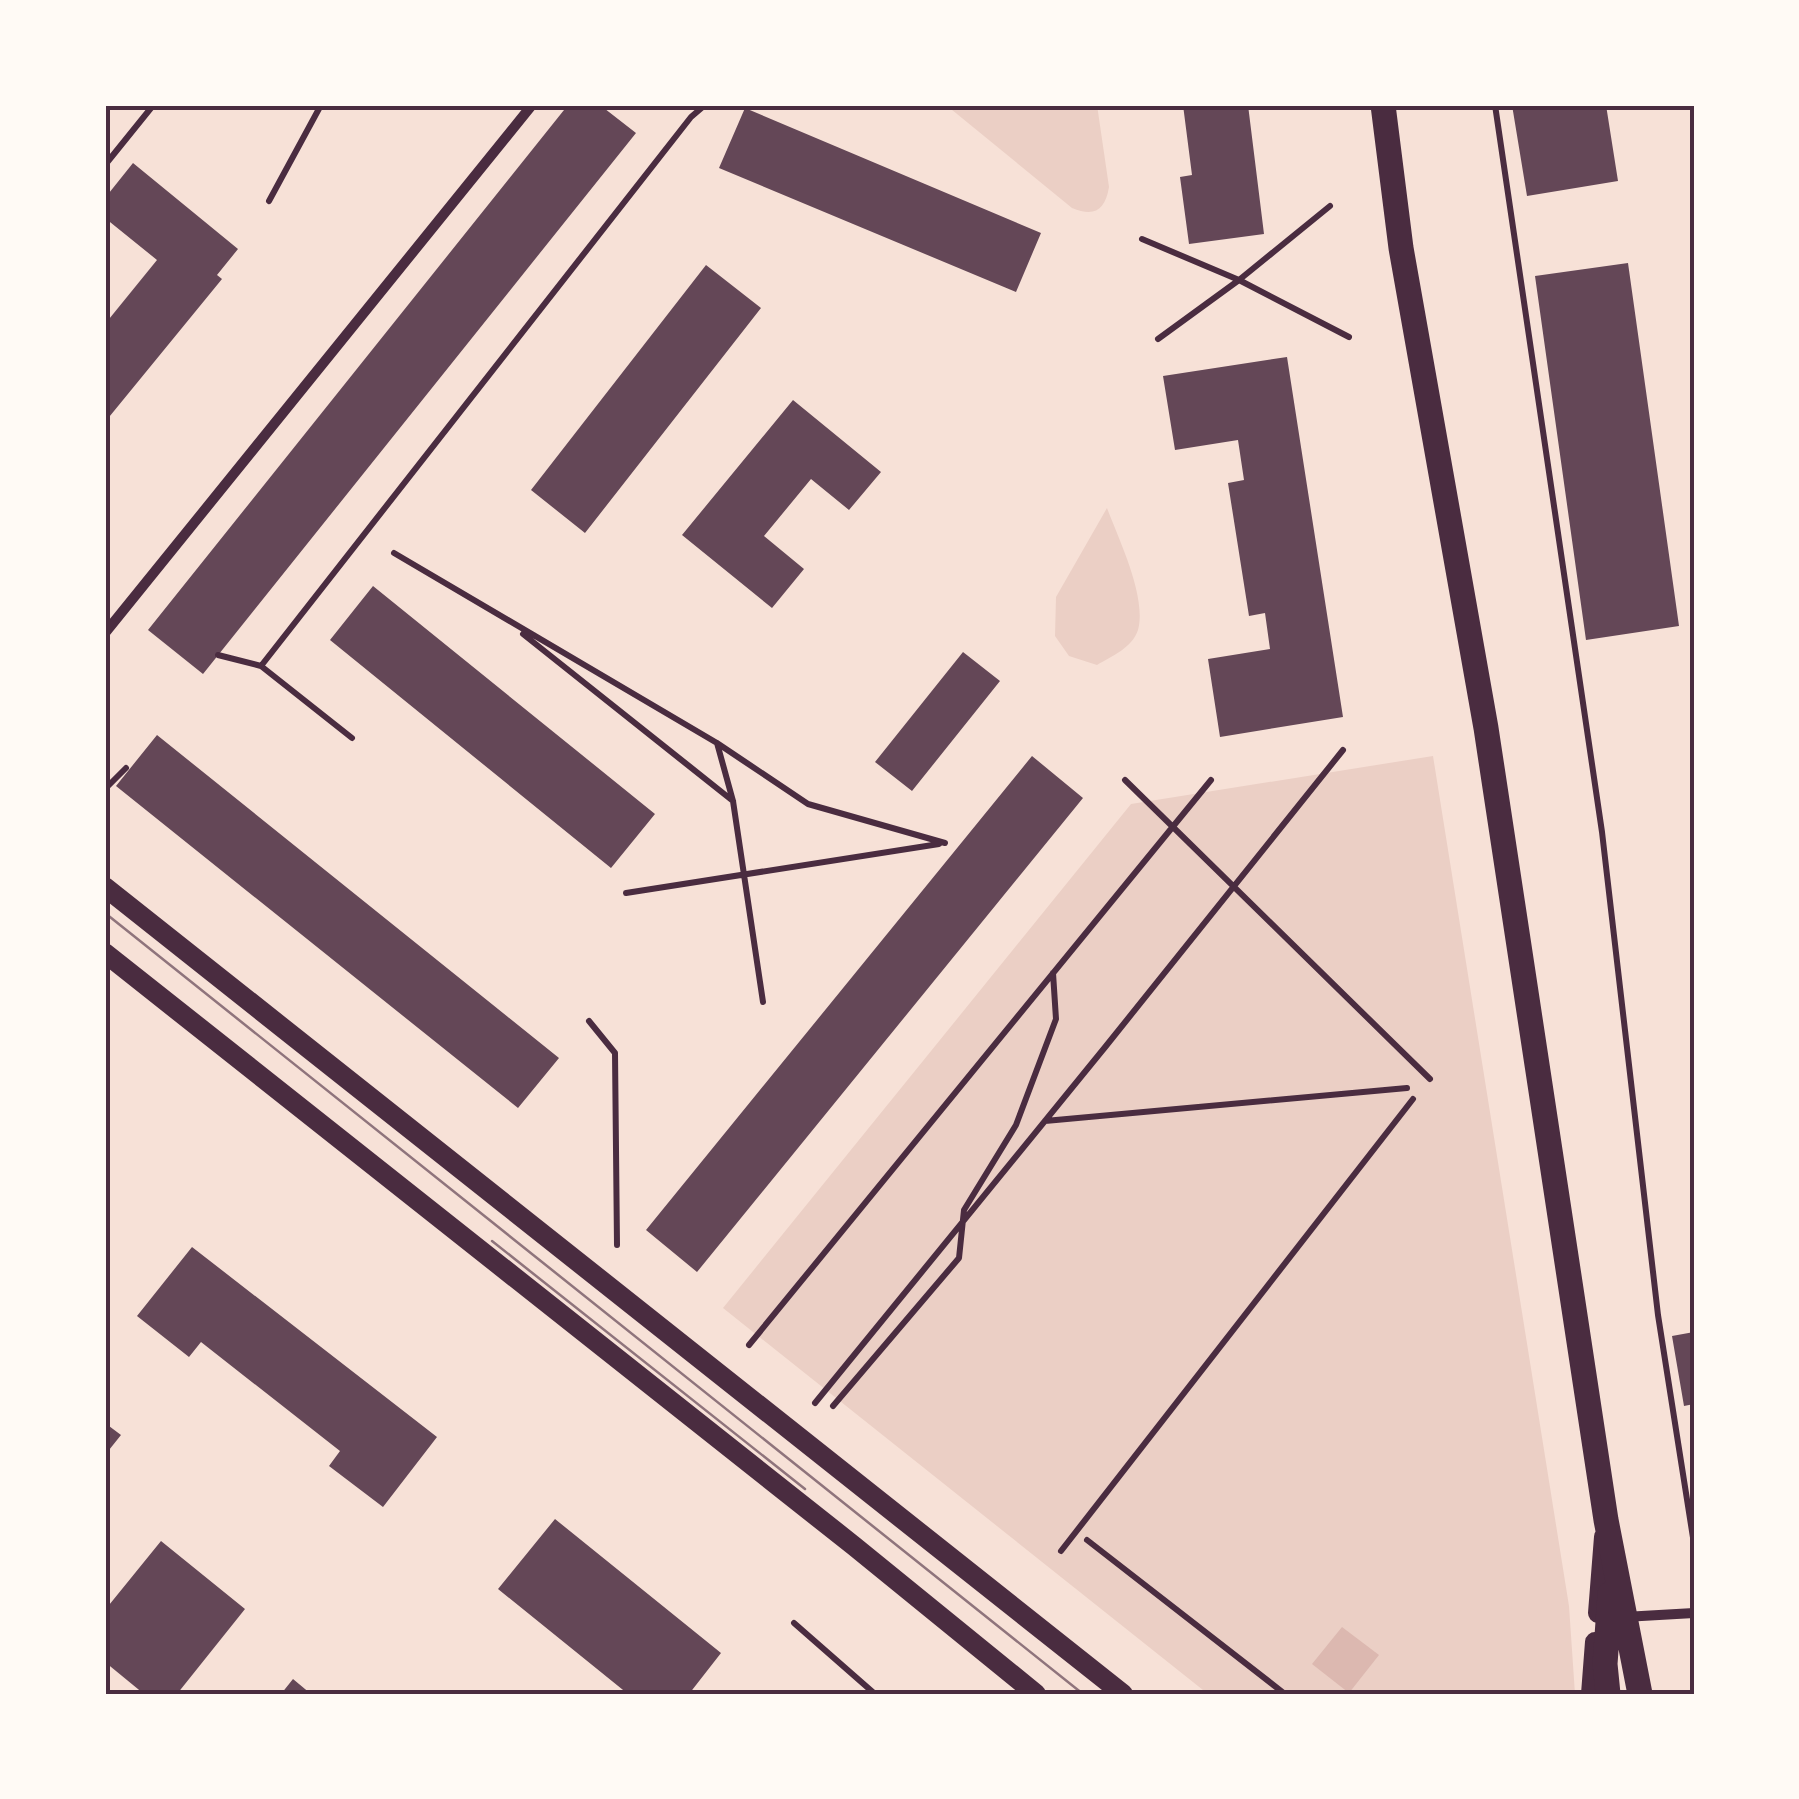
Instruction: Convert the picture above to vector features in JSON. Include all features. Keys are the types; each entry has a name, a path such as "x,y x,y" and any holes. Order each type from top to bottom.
{"main road":[{"path":"1384,105 1401,248 1486,728 1606,1520 1640,1694"},
{"path":"105,887 1123,1694"},
{"path":"105,953 1036,1694"},
{"path":"1591,1694 1606,1520"},
{"path":"1608,1694 1605,1664 1612,1554"}],"street":[{"path":"105,633 532,105"},
{"path":"1623,1617 1694,1612"}],"path":[{"path":"270,201 321,105"},
{"path":"261,666 704,105"},
{"path":"1495,105 1599,814 1658,1315 1694,1544"},
{"path":"105,165 151,108"},
{"path":"1158,339 1330,206"},
{"path":"1142,239 1239,280 1349,337"},
{"path":"394,553 716,742 808,804 946,843 626,893"},
{"path":"504,619 734,801"},
{"path":"218,656 261,666 352,738"},
{"path":"716,742 734,801 763,1002"},
{"path":"814,1402 1343,750"},
{"path":"105,789 126,768"},
{"path":"1125,780 1430,1078"},
{"path":"749,1345 1211,780"},
{"path":"834,1406 959,1258 964,1210 1016,1125 1056,1019 1053,973"},
{"path":"588,1020 615,1053 617,1245"},
{"path":"1045,1121 1407,1088"},
{"path":"1062,1550 1413,1099"},
{"path":"1087,1540 1285,1694"},
{"path":"794,1623 875,1694"}],"shaded area":[{"path":"946,105 1097,105 1109,187 1105,202 1092,212 1072,208"},
{"path":"1107,508 1130,569 1140,617 1131,642 1097,665 1069,656 1055,636 1056,597"},
{"path":"1433,756 1569,1606 1575,1694 1208,1694 723,1308 1131,804"},
{"path":"1342,1627 1379,1655 1349,1693 1312,1664"}],"building":[{"path":"568,105 600,105 636,133 203,674 148,630"},
{"path":"1183,105 1248,105 1264,234 1189,244 1180,177 1192,175"},
{"path":"1512,105 1606,105 1618,181 1527,196"},
{"path":"745,108 1041,233 1016,292 719,168"},
{"path":"133,163 238,249 217,275 222,279 105,422 105,324 157,260 105,218 105,198"},
{"path":"1628,263 1679,626 1586,640 1535,276"},
{"path":"706,265 761,308 585,533 531,490"},
{"path":"1287,357 1343,717 1220,737 1208,659 1270,649 1265,613 1249,616 1228,483 1244,480 1238,440 1175,450 1163,376"},
{"path":"793,400 881,472 849,510 811,479 764,536 804,569 772,608 682,535"},
{"path":"373,586 655,814 611,868 330,640"},
{"path":"963,652 1000,681 912,791 875,762"},
{"path":"157,735 559,1058 518,1108 116,786"},
{"path":"1032,756 1083,798 697,1272 646,1230"},
{"path":"192,1247 437,1437 383,1507 329,1466 340,1451 201,1342 189,1357 137,1316"},
{"path":"1694,1332 1694,1404 1684,1406 1672,1336"},
{"path":"105,1423 121,1435 105,1455"},
{"path":"555,1519 721,1653 689,1694 628,1694 498,1589"},
{"path":"161,1541 245,1609 177,1694 144,1694 105,1662 105,1610"},
{"path":"293,1679 311,1694 281,1694"}],"tram line":[{"path":"105,913 1083,1694"},
{"path":"492,1241 805,1489"}]}
